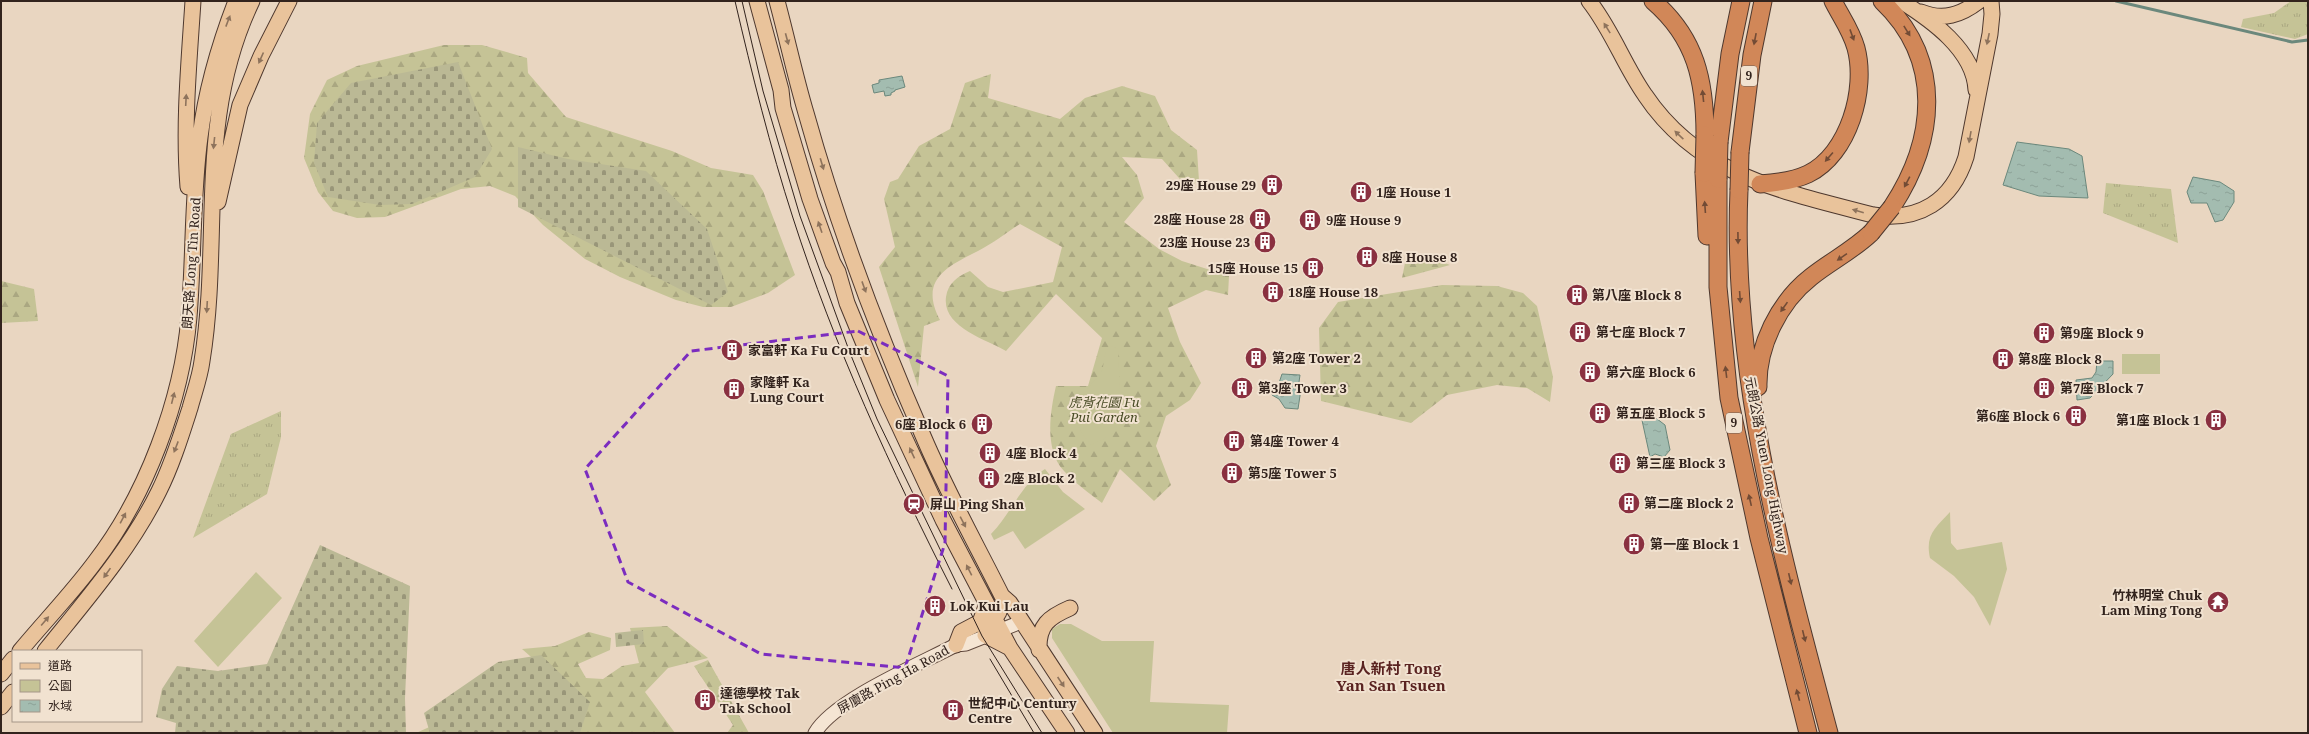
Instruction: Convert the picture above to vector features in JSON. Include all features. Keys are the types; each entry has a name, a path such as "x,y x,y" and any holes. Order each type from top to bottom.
{"highway":[{"path":"1653,1 1678,29 1697,64 1712,139"},
{"name":"元朗公路 Yuen Long Highway","path":"1741,1 1712,139 1711,176 1718,287 1729,398 1774,604 1808,733"},
{"name":"元朗公路 Yuen Long Highway","path":"1763,1 1751,62 1740,152 1738,258 1744,336 1754,417 1767,478 1795,598 1830,733"},
{"path":"1760,184 1798,178 1818,168 1829,158 1846,131 1858,91 1859,63 1851,32 1833,1"},
{"path":"1767,478 1758,384 1759,364 1768,335 1785,305 1796,291 1810,278 1846,254 1870,233 1892,207 1905,185 1918,156 1924,131 1927,100 1924,70 1913,41 1900,20 1882,1"}],"main road":[{"path":"192,234 186,150 186,103 193,1"},
{"path":"276,1 277,23"},
{"path":"210,237 240,105 277,23 290,1"},
{"path":"757,1 761,9 773,67 781,90 784,108 810,199 832,263 838,272 847,303 908,445 943,520 1010,648 1067,733"},
{"path":"777,1 806,113 830,192 891,360 934,461 1004,600 1010,604 1095,733"},
{"path":"1589,1 1609,30 1633,76 1659,115 1679,136 1701,153 1713,161 1760,184 1877,216 1900,217 1922,211 1944,196 1960,173 1966,157 1976,98 1990,34 1992,14 1990,1"},
{"path":"1906,4 1927,14 1941,17 1965,11 1979,1"},
{"name":"朗天路 Long Tin Road","path":"21,650 96,561 118,526 147,473 166,423 180,370 189,318 192,234 198,156 204,113 213,69 246,2"},
{"name":"朗天路 Long Tin Road","path":"47,650 102,580 126,546 159,490 184,426 200,374 207,320 214,147 221,96 246,2"},
{"path":"1906,4 1944,33 1964,57 1974,78 1976,98"},
{"path":"1004,600 999,625 985,635 1010,648"},
{"path":"956,645 961,632 980,622 987,604"},
{"path":"1040,650 1040,633 1044,626 1053,616 1070,608"},
{"path":"1,674 12,660"},
{"path":"1,706 12,693"}],"street":[{"name":"屏廈路 Ping Ha Road","path":"956,645 962,638 1018,617"},
{"name":"屏廈路 Ping Ha Road","path":"815,733 825,718 832,712 879,685 956,645 966,644 985,635"}],"highlighted area":[{"path":"858,331 948,376 945,543 905,668 761,654 628,582 585,469 691,351"}],"green space":[{"path":"2291,1 2308,1 2308,34 2295,39 2241,27 2243,19 2274,13"},
{"path":"444,45 482,45 527,58 528,73 566,117 672,151 711,168 753,175 763,191 795,275 768,293 731,307 703,307 676,300 620,277 585,259 543,225 515,196 490,186 461,189 385,217 357,218 333,211 318,192 304,158 310,114 327,80 357,66"},
{"path":"458,62 492,149 475,177 412,204 380,205 328,197 314,163 317,123 351,83"},
{"path":"991,74 988,98 1060,119 1085,98 1122,86 1155,96 1171,130 1197,150 1199,181 1187,187 1162,159 1122,157 1137,175 1144,198 1124,222 1159,249 1182,261 1229,276 1228,295 1206,290 1168,308 1180,342 1201,383 1190,400 1166,416 1156,446 1171,485 1154,501 1120,469 1102,503 1082,488 1064,471 1053,453 1050,430 1056,386 1088,386 1102,338 1056,294 1006,351 967,331 951,316 947,307 947,292 954,281 961,275 970,271 988,287 1003,292 1053,282 1062,247 1020,224 988,245 946,269 939,276 934,285 933,295 934,306 940,320 924,326 918,387 879,267 895,247 884,199 890,182 898,179 919,146 950,129 965,83"},
{"path":"518,147 568,159 646,171 707,229 728,292 711,305 518,207"},
{"path":"2106,183 2171,189 2178,243 2103,213"},
{"path":"1427,256 1450,265 1402,278 1405,263"},
{"path":"1,281 34,289 38,321 1,323"},
{"path":"1442,285 1497,286 1523,293 1537,306 1553,377 1550,402 1527,388 1497,385 1447,395 1411,423 1321,401 1319,328 1338,302"},
{"name":"虎背花園 Fu Pui Garden","path":"1110,346 1118,349 1120,391 1128,400 1131,408 1129,416 1124,424 1108,436 1091,445 1077,423 1076,410 1089,387 1100,375 1106,352"},
{"path":"2122,354 2160,354 2160,374 2122,374"},
{"path":"281,411 281,437 267,494 193,538 231,434"},
{"path":"1045,469 1063,492 1085,509 1025,549 1013,531 994,540 991,534 1029,483"},
{"path":"1950,512 1951,543 1957,550 2002,542 2007,569 1990,626 1974,597 1954,576 1930,558 1929,543 1932,532"},
{"path":"320,545 410,586 405,698 406,733 175,733 176,723 156,717 162,689 177,666 218,671 267,664"},
{"path":"256,572 282,598 218,667 194,641"},
{"path":"1060,624 1071,624 1102,641 1154,641 1150,702 1229,705 1227,733 1113,733 1052,638 1052,629"},
{"path":"667,626 708,658 668,668 645,692 675,733 416,733 436,724 538,663 522,649 555,646 589,632 611,638 610,650 578,664 586,678 603,679 622,666 639,663 630,628"},
{"path":"643,630 644,644 616,647 615,633"},
{"path":"541,655 590,702 580,733 510,733 505,731 498,733 430,733 424,713 498,662"},
{"path":"708,660 749,733 727,733 733,725 694,666"}],"water":[{"path":"902,76 905,87 895,90 891,93 891,95 885,96 884,91 874,93 872,85 879,83 879,80"},
{"path":"2017,142 2069,149 2082,156 2088,198 2039,196 2003,185"},
{"path":"2193,177 2220,182 2234,191 2234,202 2223,220 2215,222 2207,203 2191,203 2187,192"},
{"path":"2097,361 2113,361 2113,374 2090,398 2077,400 2076,380 2092,378 2096,372"},
{"path":"1282,374 1300,375 1298,389 1301,389 1298,409 1285,408 1279,399 1272,395 1272,388 1279,383"},
{"path":"1640,411 1648,412 1665,425 1670,450 1664,457 1655,454 1650,457"}],"waterway":[{"path":"2116,1 2292,42 2308,40"}],"tram line":[{"path":"735,1 769,137 809,266 845,360 865,406 907,498 952,589"},
{"path":"742,1 763,91 800,216 850,353 877,419 982,636 1042,733"},
{"path":"990,659 1034,733"}],"place":[{"name":"29座 House 29","path":"1272,185"},
{"name":"1座 House 1","path":"1361,192"},
{"name":"28座 House 28","path":"1260,219"},
{"name":"9座 House 9","path":"1310,220"},
{"name":"23座 House 23","path":"1265,242"},
{"name":"8座 House 8","path":"1367,257"},
{"name":"15座 House 15","path":"1313,268"},
{"name":"18座 House 18","path":"1273,292"},
{"name":"第八座 Block 8","path":"1577,295"},
{"name":"第七座 Block 7","path":"1580,332"},
{"name":"第9座 Block 9","path":"2044,333"},
{"name":"家富軒 Ka Fu Court","path":"732,350"},
{"name":"第2座 Tower 2","path":"1256,358"},
{"name":"第8座 Block 8","path":"2003,359"},
{"name":"第六座 Block 6","path":"1590,372"},
{"name":"第3座 Tower 3","path":"1242,388"},
{"name":"第7座 Block 7","path":"2044,388"},
{"name":"家隆軒 Ka Lung Court","path":"734,389"},
{"name":"第五座 Block 5","path":"1600,413"},
{"name":"第6座 Block 6","path":"2076,416"},
{"name":"第1座 Block 1","path":"2216,420"},
{"name":"6座 Block 6","path":"982,424"},
{"name":"第4座 Tower 4","path":"1234,441"},
{"name":"4座 Block 4","path":"990,453"},
{"name":"第三座 Block 3","path":"1620,463"},
{"name":"第5座 Tower 5","path":"1232,473"},
{"name":"2座 Block 2","path":"989,478"},
{"name":"第二座 Block 2","path":"1629,503"},
{"name":"屏山 Ping Shan","path":"914,504"},
{"name":"第一座 Block 1","path":"1634,544"},
{"name":"竹林明堂 Chuk Lam Ming Tong","path":"2218,602"},
{"name":"Lok Kui Lau","path":"935,606"},
{"name":"達德學校 Tak Tak School","path":"705,700"},
{"name":"世紀中心 Century Centre","path":"953,710"}],"district":[{"name":"唐人新村 Tong Yan San Tsuen","path":"1391,678"}]}
